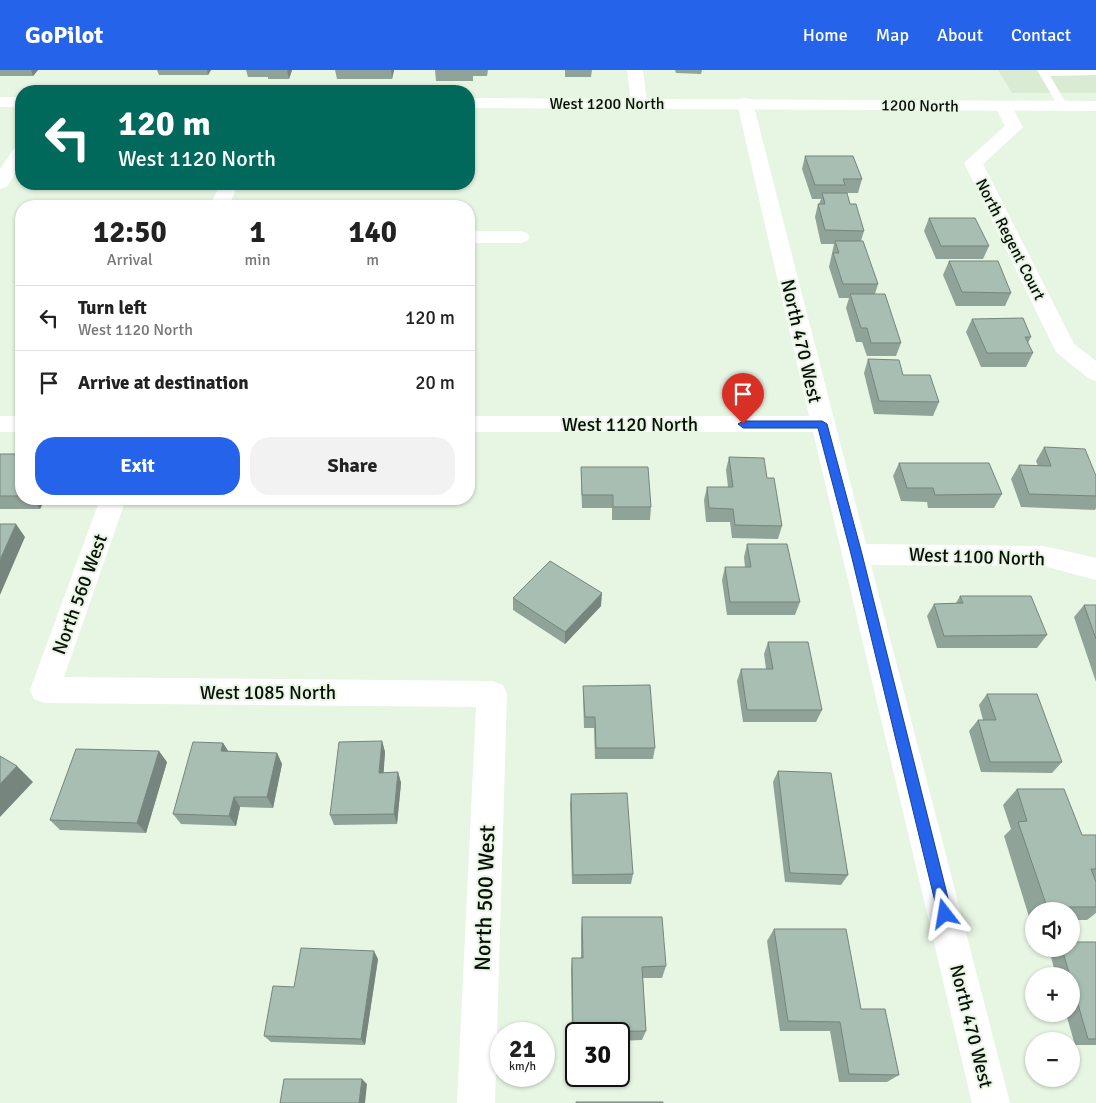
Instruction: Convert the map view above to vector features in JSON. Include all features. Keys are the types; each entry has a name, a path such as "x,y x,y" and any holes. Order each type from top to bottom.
{"street":[{"path":"635,70 638,103"},
{"path":"0,102 15,102"},
{"name":"West 1200 North","path":"475,103 745,103"},
{"name":"1200 North","path":"745,103 1096,106"},
{"name":"North 470 West","path":"745,103 822,424 856,554 991,1103"},
{"name":"North Regent Court","path":"1003,106 1014,126 973,163 1065,348 1096,374"},
{"path":"0,183 15,160"},
{"path":"475,237 520,237"},
{"path":"0,424 15,424"},
{"name":"West 1120 North","path":"475,424 822,424"},
{"name":"North 560 West","path":"44,690 111,505"},
{"name":"West 1100 North","path":"856,554 1044,556 1096,569"},
{"name":"West 1085 North","path":"44,690 492,694"},
{"name":"North 500 West","path":"476,1103 492,694"}],"lane":[{"path":"1042,72 1096,72"},
{"path":"1042,72 1063,106"}],"shaded area":[{"path":"998,70 1096,70 1096,93 1012,93"}],"building":[{"path":"805,156 853,156 862,179 843,179 845,185 815,185"},
{"path":"822,193 847,193 850,204 856,204 864,231 825,230 818,204 825,204"},
{"path":"929,218 975,218 989,246 941,246"},
{"path":"835,241 863,241 878,284 843,284 833,253 839,253"},
{"path":"949,261 998,261 1011,293 962,292"},
{"path":"850,294 885,294 901,343 871,343 867,328 861,328"},
{"path":"1023,318 1031,337 1025,337 1033,353 987,353 972,319"},
{"path":"868,359 899,360 903,375 930,375 939,402 879,401"},
{"path":"1044,447 1085,449 1096,476 1096,496 1029,494 1019,465 1051,466"},
{"path":"0,454 15,454 15,496 0,496"},
{"path":"729,457 764,458 767,478 774,478 782,526 735,525 733,509 709,508 707,487 733,487"},
{"path":"899,463 989,463 1002,494 935,495 933,488 907,488"},
{"path":"581,467 648,467 651,507 613,507 613,495 582,495"},
{"path":"0,524 16,524 0,560"},
{"path":"747,544 787,544 800,602 730,602 725,567 751,567"},
{"path":"550,561 602,593 565,632 513,598"},
{"path":"960,596 1031,596 1047,635 944,636 934,604 963,603"},
{"path":"1084,605 1096,605 1096,639"},
{"path":"768,642 808,642 822,710 747,710 741,669 773,669"},
{"path":"650,685 655,748 596,748 595,717 585,717 583,686"},
{"path":"987,694 1037,694 1062,762 990,762 978,720 996,720"},
{"path":"382,741 379,773 398,772 394,814 330,815 339,742"},
{"path":"193,742 223,743 221,751 277,753 267,797 234,797 229,816 173,814"},
{"path":"76,749 159,751 137,823 50,820"},
{"path":"0,756 17,766 0,784"},
{"path":"778,771 831,773 848,875 790,873"},
{"path":"1017,789 1064,789 1082,835 1096,835 1096,869 1091,869 1096,882 1096,907 1080,907 1080,902 1045,902 1018,822 1027,821"},
{"path":"627,793 633,874 573,875 571,794"},
{"path":"582,917 662,917 666,966 642,967 646,1031 630,1031 630,1022 573,1022 572,958 583,958"},
{"path":"774,929 846,929 861,1009 885,1009 899,1075 849,1074 840,1022 788,1021"},
{"path":"1080,942 1096,942 1096,1039 1088,1039 1080,1011 1080,967 1067,967 1064,957 1080,957"},
{"path":"301,948 374,951 361,1039 264,1036 273,986 294,987"},
{"path":"284,1079 362,1079 359,1103 280,1103"},
{"path":"663,1102 663,1103 576,1103"}],"route":[{"path":"743,424 822,424 945,914"}]}
